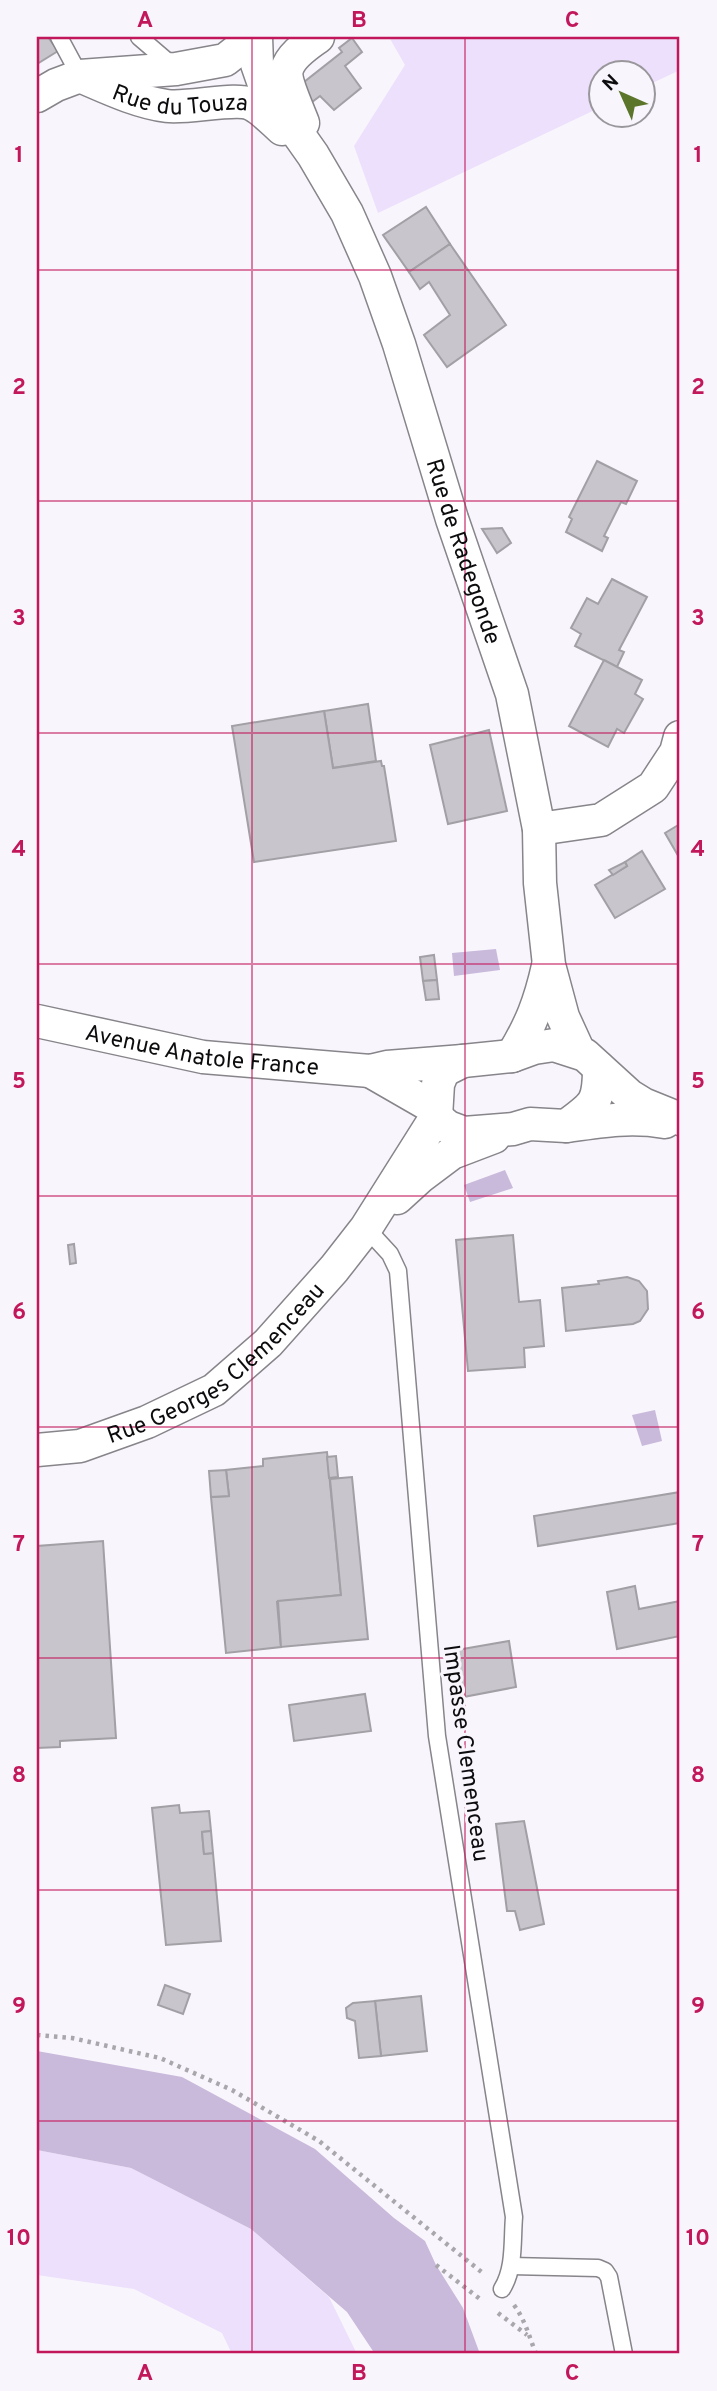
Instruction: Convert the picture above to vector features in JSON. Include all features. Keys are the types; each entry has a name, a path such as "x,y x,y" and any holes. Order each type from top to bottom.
{"street":[{"path":"80,76 176,69 225,60 239,49 248,37"},
{"path":"256,37 257,64 265,87 313,155"},
{"path":"313,155 287,78 287,69 300,50 317,37"},
{"name":"Rue du Touza","path":"37,96 80,76 123,94 169,106 190,107 241,101 252,104 313,155"},
{"name":"Rue de Radegonde","path":"313,155 347,213 375,276 399,344 452,519 512,694 539,829 540,883 549,965 563,1017 589,1060"},
{"path":"539,829 601,820 653,787 676,752 680,737"},
{"name":"Rue de Radegonde","path":"512,1056 540,1003 549,965"},
{"name":"Avenue Anatole France","path":"37,1021 203,1057 370,1071 387,1067 512,1056 534,1048 554,1045 589,1060"},
{"path":"589,1060 636,1100 680,1119"},
{"path":"566,1126 590,1108 599,1092 589,1060"},
{"path":"436,1113 442,1074 463,1061"},
{"name":"Avenue Anatole France","path":"370,1071 436,1113 447,1126 464,1133 513,1129"},
{"name":"Rue Georges Clemenceau","path":"37,1450 80,1446 147,1422 214,1390 268,1343 334,1269 366,1228 436,1113"},
{"path":"513,1129 530,1124 566,1126 628,1118 680,1125"},
{"name":"Rue Georges Clemenceau","path":"366,1228 420,1177 452,1153 513,1129"}],"lane":[{"path":"59,37 80,76"},
{"path":"139,37 176,69"},
{"name":"Impasse Clemenceau","path":"366,1228 390,1254 398,1271 437,1736 514,2217 511,2266 509,2278 502,2289"},
{"path":"511,2266 598,2268 605,2271 609,2277 624,2354"}],"path":[{"path":"37,2035 72,2038 160,2058 232,2090 319,2141 502,2289 527,2324 528,2336 536,2354"}],"shaded area":[{"path":"389,37 680,37 680,70 658,80 658,60 588,60 588,113 378,213 354,146 405,65"},
{"path":"496,949 500,970 454,976 452,953"},
{"path":"505,1170 513,1188 470,1202 464,1185"},
{"path":"655,1410 662,1441 642,1446 632,1415"},
{"path":"37,2051 182,2077 315,2149 394,2218 425,2241 436,2265 463,2308 480,2354 375,2354 347,2312 251,2229 131,2168 37,2150"},
{"path":"37,2150 131,2168 251,2229 329,2297 357,2354 232,2354 222,2333 134,2289 37,2275"}],"building":[{"path":"37,37 48,37 58,51 37,64"},
{"path":"352,38 362,52 345,66 361,88 334,110 320,96 312,102 299,86 342,52 339,48"},
{"path":"426,207 450,244 409,272 383,235"},
{"path":"450,244 506,325 447,367 424,335 450,315 429,282 420,289 409,272"},
{"path":"597,461 637,481 626,504 621,502 604,536 608,538 602,551 566,532 572,519 569,517"},
{"path":"502,528 511,543 497,553 482,529"},
{"path":"612,579 647,597 619,650 624,652 617,667 575,646 581,634 571,628 587,598 598,604"},
{"path":"604,660 642,680 635,694 643,699 624,733 617,729 608,747 569,726"},
{"path":"368,704 376,761 333,768 324,711"},
{"path":"324,711 333,768 381,761 384,766 396,841 254,862 232,726"},
{"path":"489,730 507,811 448,824 430,745"},
{"path":"680,824 680,859 665,833"},
{"path":"642,851 665,889 615,918 595,885 627,866 625,862"},
{"path":"625,862 627,866 613,875 609,870"},
{"path":"434,955 437,980 423,981 420,957"},
{"path":"437,980 439,999 426,1000 423,981"},
{"path":"513,1235 519,1302 540,1300 544,1346 524,1348 525,1367 468,1371 456,1240"},
{"path":"74,1244 76,1263 70,1264 68,1245"},
{"path":"627,1277 639,1281 647,1291 648,1309 640,1321 566,1331 562,1288 599,1284 598,1281"},
{"path":"327,1452 341,1595 277,1602 281,1647 226,1653 211,1497 229,1496 226,1470 263,1466 263,1459"},
{"path":"336,1456 338,1477 329,1478 327,1457"},
{"path":"226,1470 229,1496 211,1497 209,1471"},
{"path":"352,1477 368,1639 281,1647 278,1601 341,1595 330,1479"},
{"path":"680,1492 680,1523 538,1546 534,1516"},
{"path":"103,1541 116,1738 60,1741 60,1747 37,1748 37,1546"},
{"path":"635,1586 639,1609 680,1601 680,1636 617,1649 607,1592"},
{"path":"509,1641 516,1687 453,1699 445,1652"},
{"path":"365,1694 371,1731 294,1741 289,1705"},
{"path":"179,1805 180,1813 209,1811 211,1831 202,1832 204,1854 213,1853 221,1941 166,1945 152,1808"},
{"path":"524,1821 544,1924 520,1930 515,1911 507,1911 496,1824"},
{"path":"211,1831 213,1853 204,1854 202,1832"},
{"path":"165,1985 190,1994 183,2014 158,2005"},
{"path":"421,1996 427,2051 381,2056 375,2001"},
{"path":"375,2001 381,2056 359,2058 355,2021 347,2018 346,2008 353,2003"}]}
